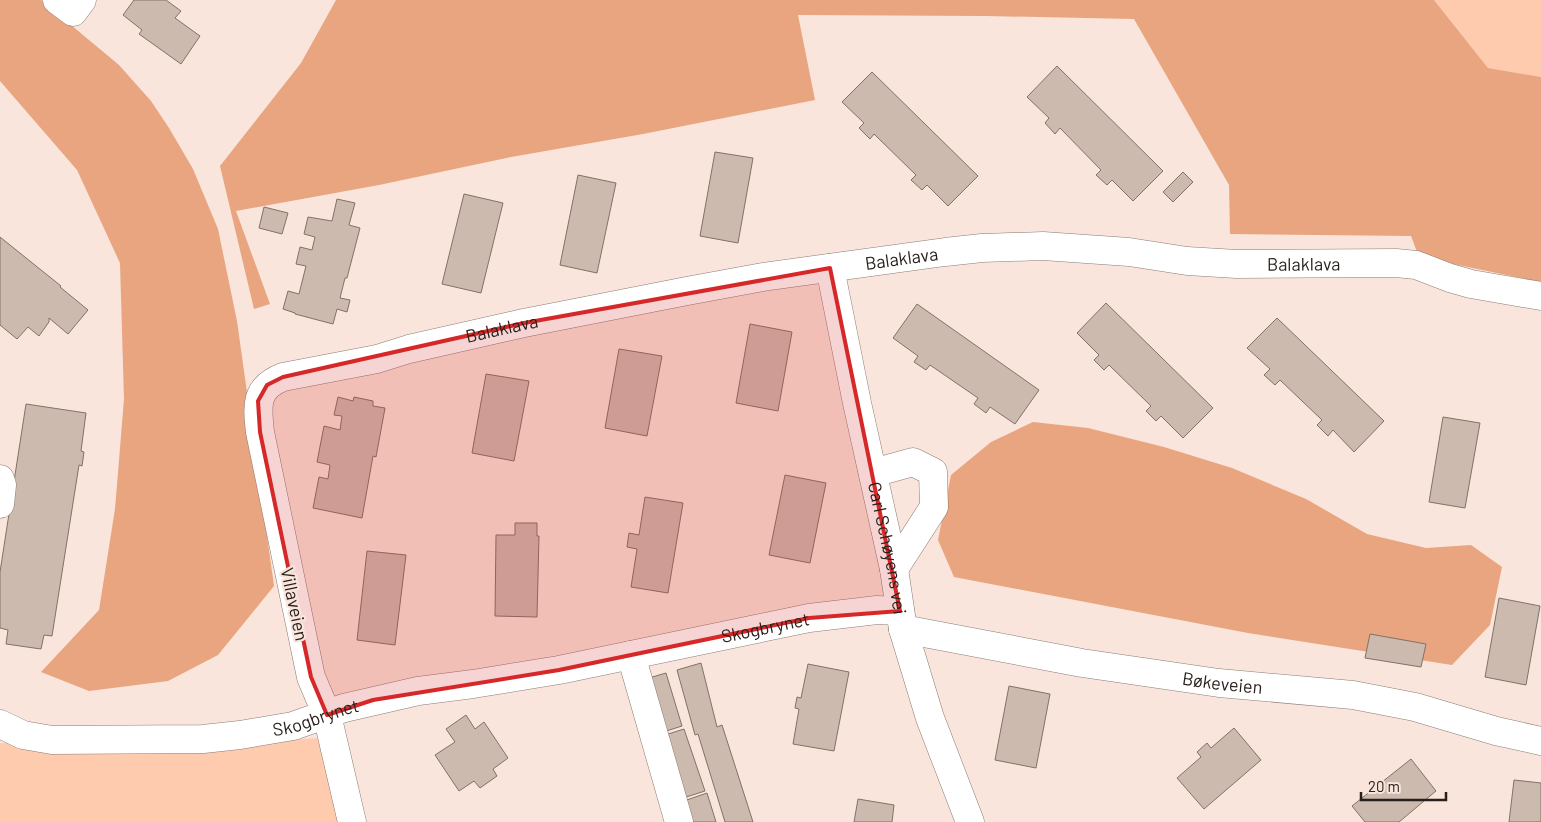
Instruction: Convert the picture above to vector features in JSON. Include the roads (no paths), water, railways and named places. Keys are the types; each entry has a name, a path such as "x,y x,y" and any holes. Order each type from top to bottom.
{"street":[{"path":"57,0 73,12 82,0"},
{"name":"Balaklava","path":"267,385 283,377 377,359 409,349 524,322 762,277 982,248 1043,246 1129,252 1187,260 1237,264 1396,263 1416,265 1464,282 1541,296"},
{"name":"Carl Schøyens vei","path":"830,268 894,569 901,620 930,718 970,822"},
{"name":"Villaveien","path":"267,385 258,401 260,432 286,563 312,677 327,715 352,822"},
{"path":"873,473 913,462 933,472 934,507 894,569"},
{"path":"0,479 2,485 0,504"},
{"name":"Skogbrynet","path":"0,724 22,735 52,740 203,739 240,736 293,726 344,708 400,695 559,670 809,618 877,610 901,620"},
{"name":"Bøkeveien","path":"901,620 1082,664 1219,683 1353,695 1415,707 1496,731 1541,741"},
{"path":"631,655 679,822"}]}
